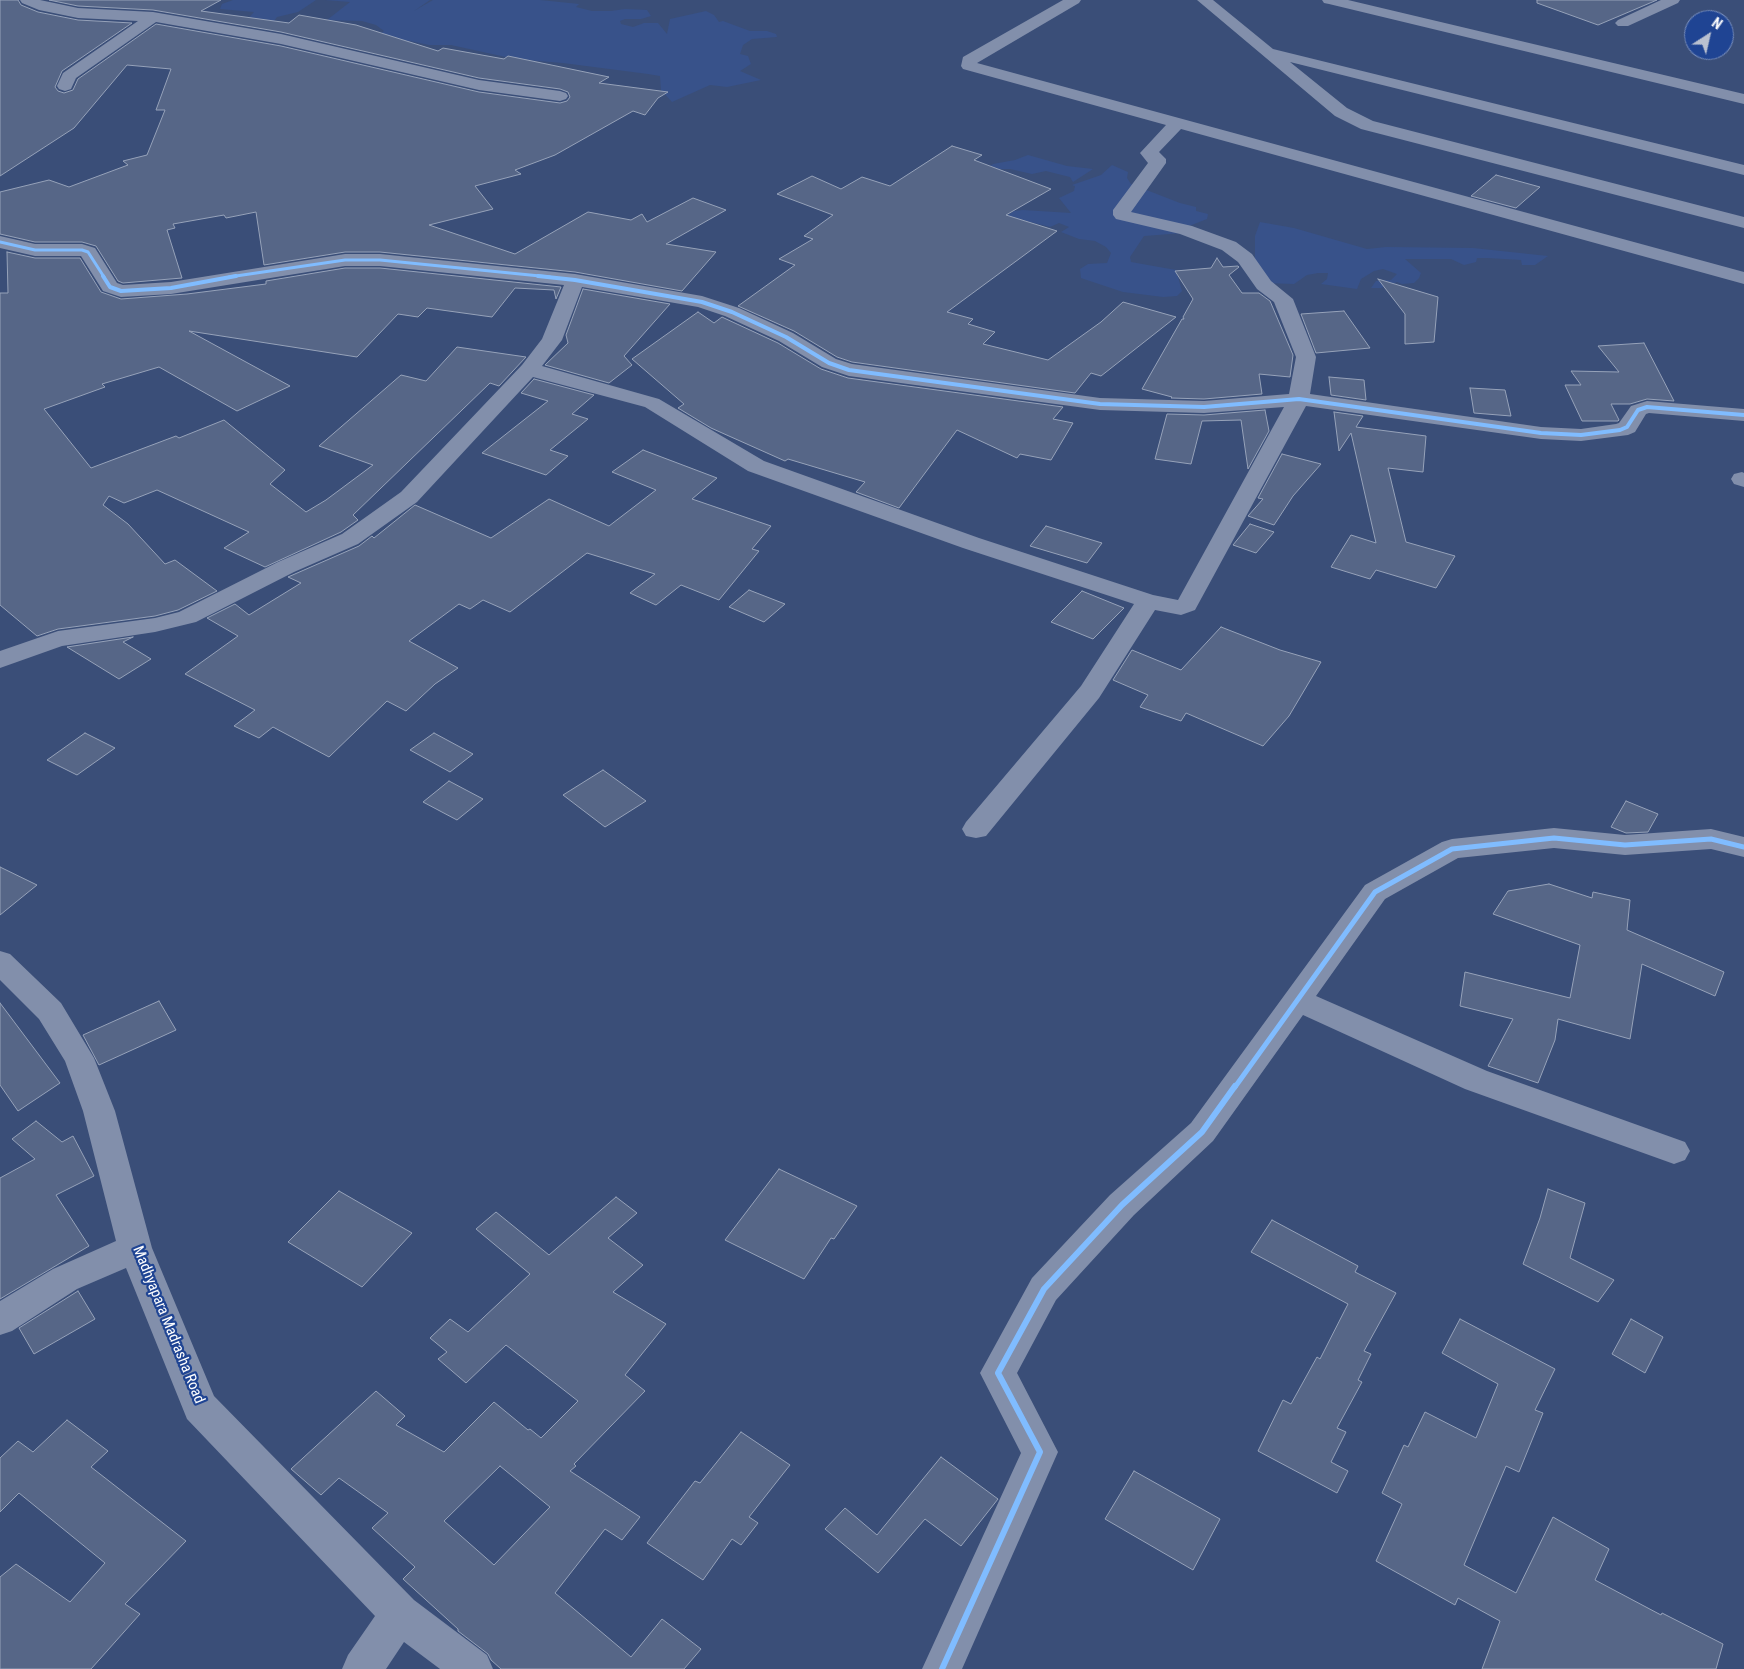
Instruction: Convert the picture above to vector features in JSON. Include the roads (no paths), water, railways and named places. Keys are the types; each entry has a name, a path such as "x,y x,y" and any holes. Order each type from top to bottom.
{"street":[{"path":"27,0 44,7 78,13 152,17 281,39 479,85 560,96"},
{"path":"1074,0 969,60 969,66 1744,278"},
{"path":"1204,0 1341,112 1366,125 1744,223"},
{"path":"1329,0 1744,100"},
{"path":"1623,24 1672,0"},
{"path":"65,86 69,76 152,17"},
{"path":"1269,52 1744,170"},
{"path":"528,369 652,403 756,466 971,543 1148,600 1181,608 1187,605 1299,399 1306,357 1283,299 1264,285 1245,258 1229,246 1186,230 1122,214 1122,210 1156,163 1157,159 1149,153 1177,123"},
{"path":"0,242 35,250 82,250 88,252 110,287 121,291 171,288 345,260 380,260 575,280 702,302 732,312 786,337 829,363 849,370 1100,404 1204,407 1299,399 1541,433 1581,435 1620,430 1627,427 1638,410 1647,408 1744,415"},
{"path":"0,660 58,639 154,625 187,617 286,567 350,539 409,497 528,369 552,340 575,280"},
{"path":"976,829 1090,692 1148,600"},
{"path":"942,1669 1040,1452 998,1373 1044,1289 1122,1205 1202,1132 1375,892 1452,849 1554,838 1625,845 1711,839 1744,847"},
{"name":"Madhyapara Madrasha Road","path":"0,962 50,1011 79,1058 99,1111 135,1248 200,1407 400,1614 473,1669"},
{"path":"1297,1000 1476,1080 1674,1151"},
{"path":"0,1320 65,1279 135,1248"},
{"path":"362,1669 400,1614"}],"water":[{"path":"233,0 316,0 298,12 277,17 268,29 245,22 254,12 220,9 222,4"},
{"path":"325,0 430,0 414,11 433,0 540,0 579,4 576,7 592,11 647,10 651,16 641,19 625,19 620,21 621,24 633,27 644,23 658,23 667,34 670,19 706,11 714,15 719,22 723,21 750,31 767,31 776,34 777,37 752,39 743,45 740,54 748,56 751,64 740,71 761,80 727,87 710,85 672,102 661,90 660,76 563,63 515,59 451,45 429,45 410,41 394,49 380,34 384,31 376,25 362,21 327,20 350,2"},
{"path":"1028,155 1067,166 1093,169 1073,182 1070,177 1046,171 1032,174 1010,169 990,171 990,166 993,164 1015,160"},
{"path":"1112,165 1128,172 1127,178 1131,184 1180,203 1196,207 1196,211 1208,214 1207,219 1189,226 1183,233 1144,236 1130,257 1131,262 1176,270 1182,291 1177,296 1163,297 1123,292 1081,278 1080,269 1088,264 1107,263 1111,253 1106,247 1095,241 1079,239 1061,232 1069,227 1059,223 1050,227 1007,216 1014,211 1023,210 1071,213 1059,198 1074,191 1075,186 1072,185 1101,175"},
{"path":"1260,222 1294,228 1367,249 1386,247 1473,248 1548,256 1535,265 1522,265 1521,260 1487,258 1477,258 1476,262 1464,265 1451,259 1405,259 1421,273 1419,278 1414,283 1402,284 1397,282 1381,288 1371,288 1376,281 1391,280 1397,274 1383,269 1374,271 1361,279 1357,289 1321,284 1327,279 1328,273 1307,275 1294,284 1265,283 1255,265 1255,236"}]}
